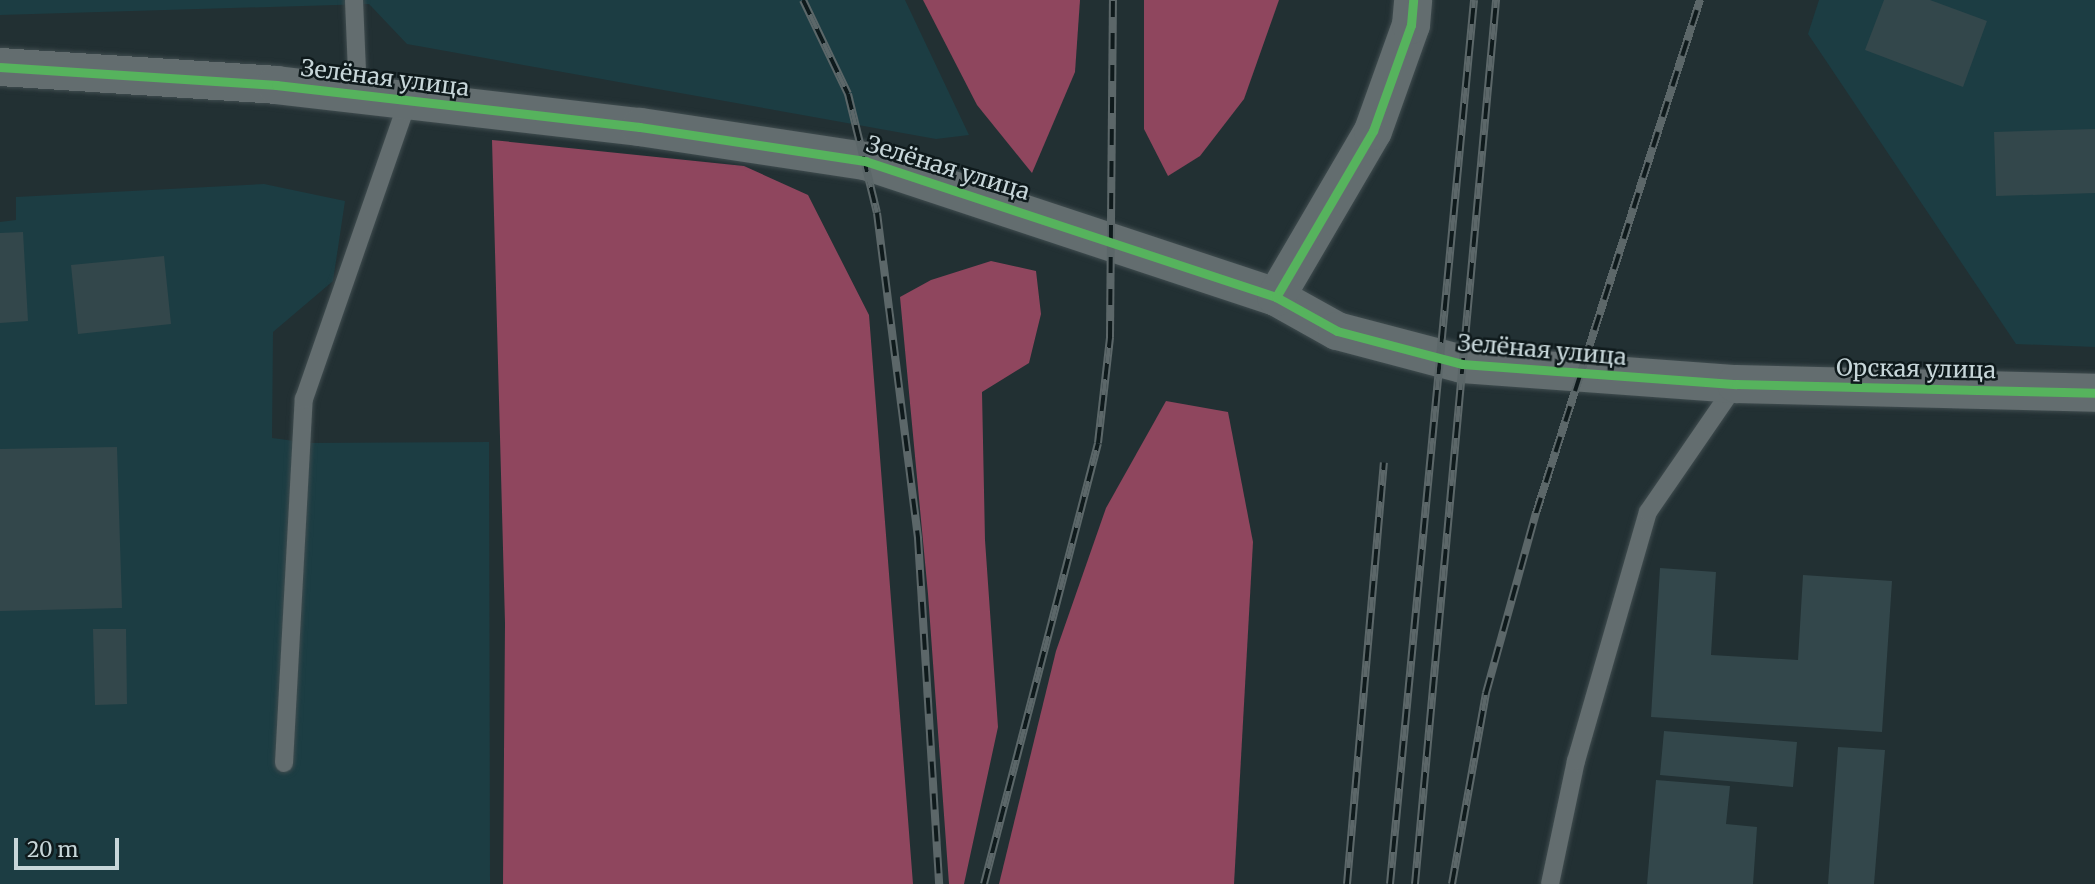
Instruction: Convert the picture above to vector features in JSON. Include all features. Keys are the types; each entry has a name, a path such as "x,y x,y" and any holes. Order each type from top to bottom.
{"street":[{"path":"1276,298 1373,131 1411,25 1413,0"},
{"name":"Зелёная улица","path":"0,67 408,100 640,127 865,161 1276,298 1337,331 1462,364 1735,384"},
{"name":"Орская улица","path":"1735,384 2095,393"}],"lane":[{"path":"354,0 358,95"},
{"path":"284,763 304,399 408,100"},
{"path":"1550,884 1576,761 1648,512 1735,384"}],"shaded area":[{"path":"0,0 905,0 969,135 936,139 407,44 369,4 0,15"},
{"path":"923,0 1080,0 1075,72 1032,173 977,105"},
{"path":"1144,0 1279,0 1244,99 1200,156 1168,176 1144,129"},
{"path":"1819,0 2095,0 2095,347 2016,344 1808,34"},
{"path":"492,140 744,166 808,195 869,315 913,884 503,884 505,623"},
{"path":"264,184 345,201 333,281 273,332 272,438 310,443 489,442 490,884 0,884 0,222 16,220 16,197"},
{"path":"991,261 1036,271 1041,314 1029,363 982,392 985,540 998,727 964,884 949,884 928,594 900,297 931,280"},
{"path":"1166,401 1228,412 1253,542 1234,884 999,884 1056,651 1106,508"}],"building":[{"path":"1884,0 1930,0 1987,21 1963,87 1865,50"},
{"path":"2095,129 2095,193 1996,196 1994,132"},
{"path":"23,232 28,321 0,323 0,233"},
{"path":"164,256 171,324 78,334 71,265"},
{"path":"117,447 122,608 0,611 0,449"},
{"path":"1660,568 1716,572 1711,655 1798,660 1803,575 1892,581 1882,732 1651,717"},
{"path":"93,629 126,629 127,704 95,705"},
{"path":"1664,731 1797,742 1793,787 1660,775"},
{"path":"1838,747 1885,750 1874,884 1828,884"},
{"path":"1656,780 1730,786 1726,824 1757,827 1753,884 1647,884"}],"railway":[{"path":"803,0 848,94 877,213 918,538 939,884"},
{"path":"984,884 1098,443 1110,337 1113,0"},
{"path":"1390,884 1474,0"},
{"path":"1415,884 1496,0"},
{"path":"1452,884 1486,693 1536,513 1700,0"},
{"path":"1347,884 1384,463"}],"cycle path":[{"path":"1276,297 1373,131 1411,25 1413,0"},
{"path":"0,67 276,85 640,127 865,161 1276,297 1337,331 1462,364 1736,384 2095,393"}]}
